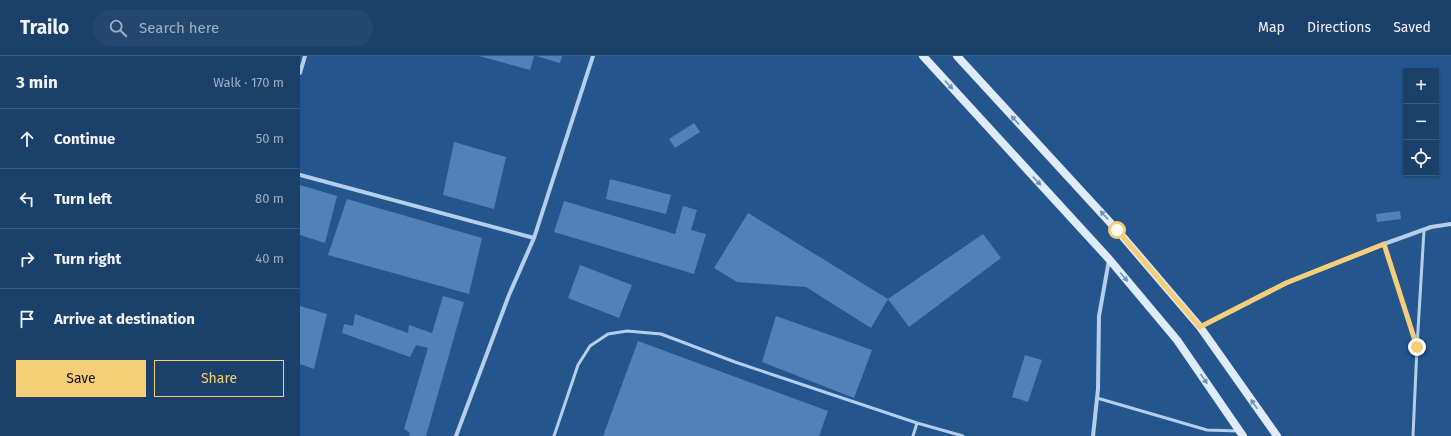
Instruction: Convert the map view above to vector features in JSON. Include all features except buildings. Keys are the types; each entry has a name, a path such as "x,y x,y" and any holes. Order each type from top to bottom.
{"main road":[{"path":"923,56 1109,259 1178,340 1242,434"},
{"path":"956,56 1117,230 1200,327 1277,436"}],"street":[{"path":"300,73 305,56"},
{"path":"456,436 509,295 534,238 593,56"},
{"path":"300,175 534,238"},
{"path":"1200,327 1286,283 1384,244 1424,230 1451,224"},
{"path":"1093,436 1097,398 1099,316 1109,259"}],"lane":[{"path":"1413,436 1424,230"},
{"path":"1384,244 1417,347"},
{"path":"554,436 578,365 590,346 608,334 627,331 661,334 735,362 917,423 963,436"},
{"path":"1097,398 1207,430 1242,434"},
{"path":"913,436 917,423"}],"route":[{"path":"1117,230 1200,327 1286,283 1384,244 1417,347"}]}
